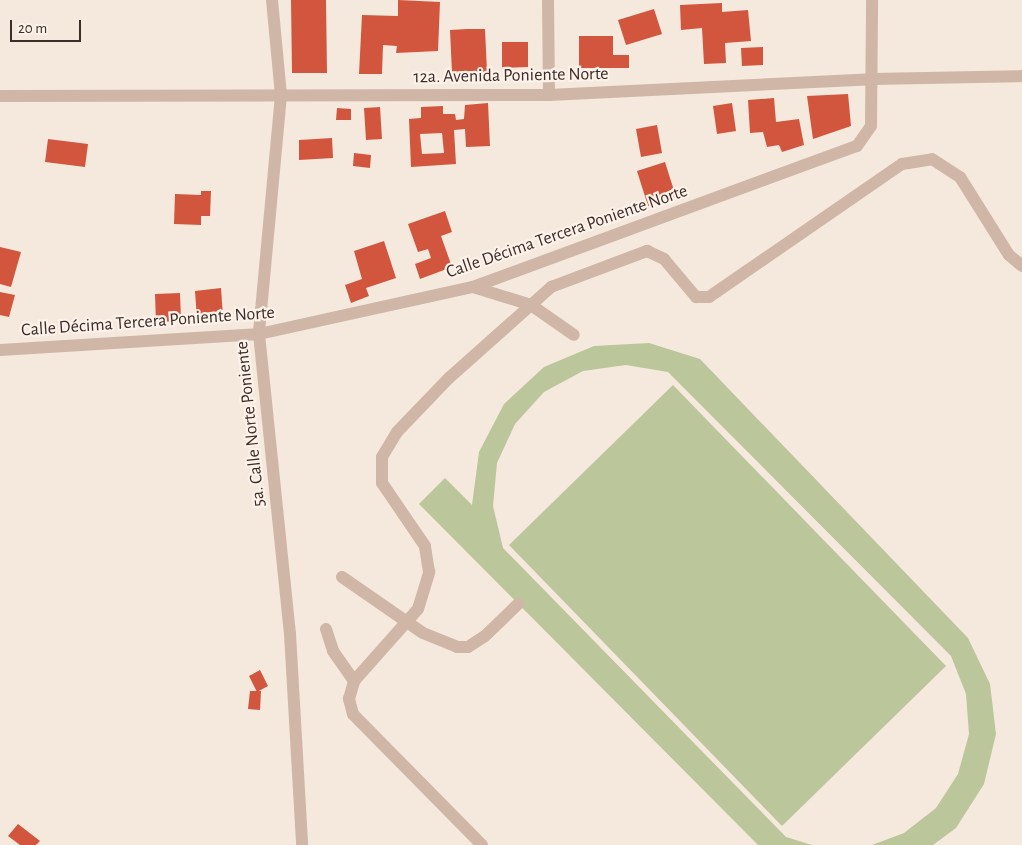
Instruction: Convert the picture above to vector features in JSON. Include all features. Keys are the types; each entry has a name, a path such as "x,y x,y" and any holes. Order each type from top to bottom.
{"street":[{"name":"5a. Calle Norte Poniente","path":"272,0 281,95 259,334 290,634 302,845"},
{"path":"548,0 548,95"},
{"path":"872,0 872,79"},
{"name":"12a. Avenida Poniente Norte","path":"0,96 548,95 872,79 1022,76"},
{"name":"Calle Décima Tercera Poniente Norte","path":"0,350 259,334 473,287 857,146 871,126 872,79"},
{"path":"482,845 353,714 349,699 354,681 418,610 429,572 425,546 382,483 382,457 397,432 448,378 551,287 646,251 664,259 696,296 709,297 902,164 932,159 960,177 1009,255 1022,266"},
{"path":"473,287 531,304 574,335"},
{"path":"342,577 408,623 440,641 468,647 518,604"},
{"path":"326,629 333,651 354,681"}],"green space":[{"path":"649,343 700,359 968,638 990,684 996,734 984,784 956,828 933,845 872,845 904,833 936,808 958,774 969,734 966,694 951,656 668,372 626,365 583,371 544,392 515,424 497,463 493,506 503,548 786,837 812,845 758,845 419,504 445,478 472,505 479,452 504,404 544,367 594,346"},
{"path":"673,385 946,666 782,826 509,545"}],"building":[{"path":"291,0 326,0 327,73 292,73"},
{"path":"398,0 440,2 438,51 396,53 397,46 383,45 382,74 359,74 362,15 398,16"},
{"path":"722,3 722,12 748,10 751,41 725,43 726,63 704,64 702,28 681,30 680,5"},
{"path":"654,9 662,34 626,45 618,20"},
{"path":"485,29 487,72 452,73 450,30"},
{"path":"579,36 613,36 613,55 629,55 629,68 579,68"},
{"path":"502,42 528,42 528,67 502,68"},
{"path":"763,47 763,65 742,66 741,48"},
{"path":"848,94 851,126 813,139 807,96"},
{"path":"774,98 776,122 799,119 804,145 782,152 779,145 767,147 763,132 750,133 748,100"},
{"path":"488,103 490,146 466,147 465,129 454,130 456,164 411,167 409,119 421,118 421,107 443,106 443,114 455,114 456,120 464,119 465,105","holes":["442,133 444,153 422,154 420,134"]},
{"path":"732,103 736,131 717,134 713,106"},
{"path":"380,107 382,139 366,140 364,108"},
{"path":"337,108 351,109 351,120 336,120"},
{"path":"657,125 662,153 641,157 636,129"},
{"path":"332,138 333,158 299,160 299,140"},
{"path":"48,139 88,144 85,167 45,162"},
{"path":"354,153 371,155 370,168 353,166"},
{"path":"665,162 676,197 648,206 637,171"},
{"path":"201,191 211,191 210,216 201,216 201,225 174,224 175,194 201,195"},
{"path":"445,211 452,232 441,236 452,267 420,279 415,264 431,258 428,249 418,252 408,224"},
{"path":"384,241 396,278 366,288 369,296 351,303 345,285 362,279 354,251"},
{"path":"0,247 21,252 11,287 0,284"},
{"path":"221,288 223,317 197,319 195,291"},
{"path":"0,292 15,295 9,317 0,315"},
{"path":"180,293 181,321 156,322 155,294"},
{"path":"260,670 268,686 257,692 249,676"},
{"path":"250,691 261,691 260,710 248,709"},
{"path":"18,824 40,841 36,845 20,845 8,836"}]}
